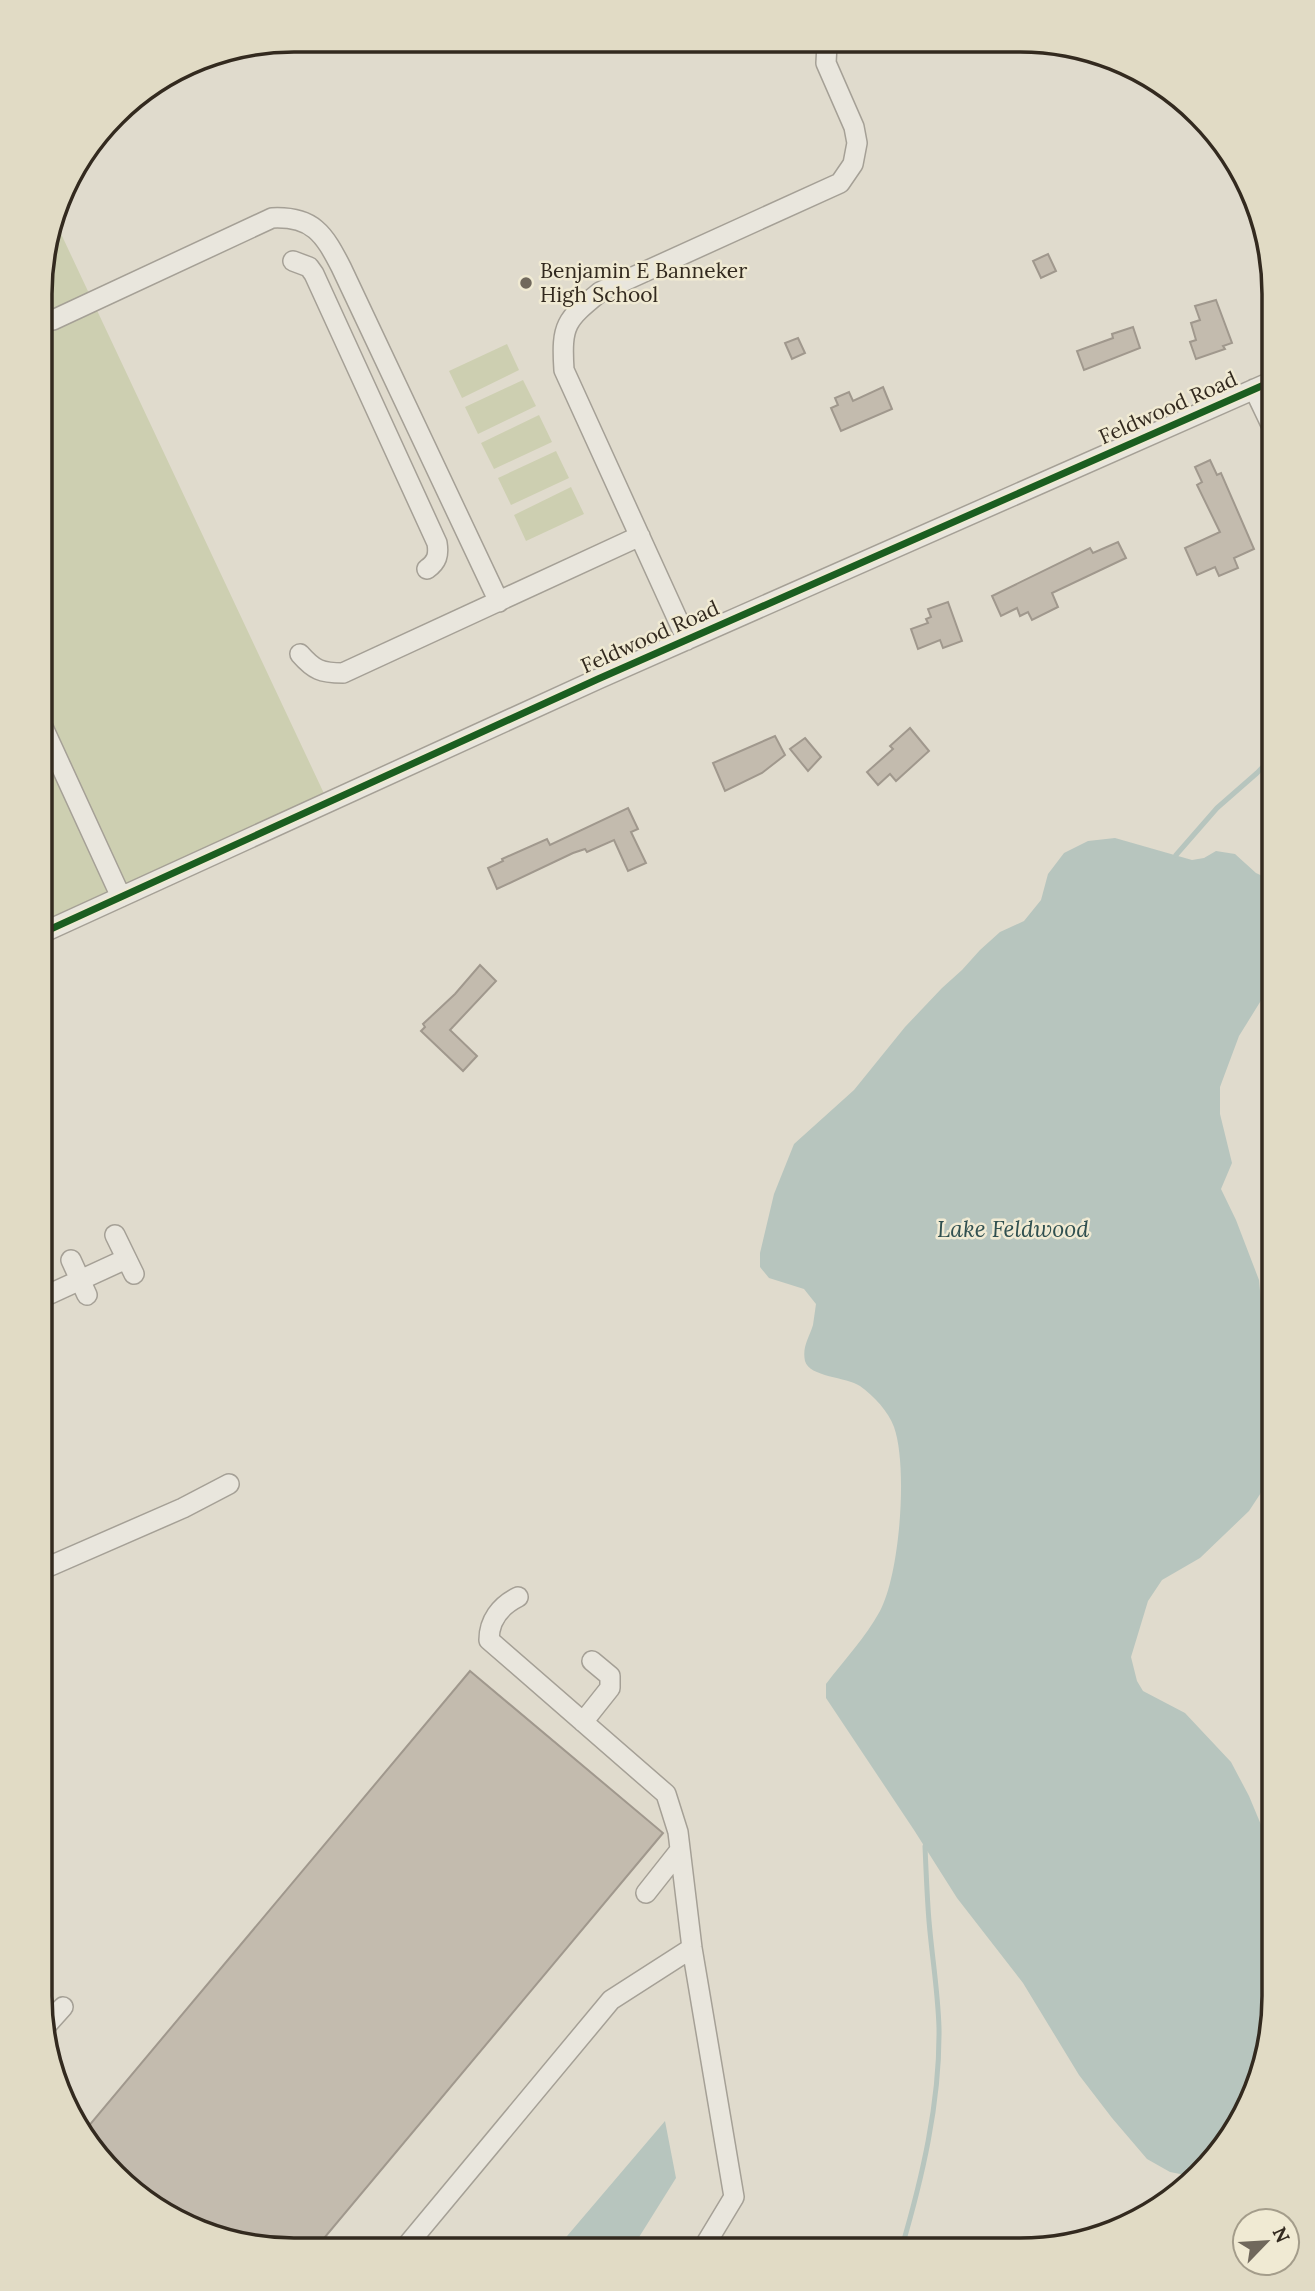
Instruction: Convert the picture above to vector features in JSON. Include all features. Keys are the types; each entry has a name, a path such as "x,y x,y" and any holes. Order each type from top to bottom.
{"street":[{"path":"687,640 564,370 562,340 572,315 600,292 840,183 853,164 857,143 854,127 826,63 827,52"},
{"path":"52,323 272,218 290,217 318,229 341,267 499,602"},
{"path":"293,261 309,267 327,302 437,543 439,553 434,564 427,569"},
{"name":"Feldwood Road","path":"52,928 687,640 1262,386"},
{"path":"1254,389 1262,406"},
{"path":"300,654 312,667 328,673 343,673 640,537"},
{"path":"52,747 121,897"},
{"path":"52,1295 84,1288 130,1267 115,1235"},
{"path":"71,1261 84,1288"},
{"path":"52,1565 183,1508 229,1484"},
{"path":"518,1597 507,1602 489,1625 489,1640 666,1794 678,1832 692,1948 734,2197 709,2238"},
{"path":"583,1722 610,1688 610,1676 592,1661"},
{"path":"646,1894 680,1850"},
{"path":"413,2238 611,2000 692,1948"},
{"path":"54,2017 63,2007"}],"green space":[{"path":"61,233 328,802 52,927 52,295"},
{"path":"507,344 519,370 462,398 449,371"},
{"path":"523,380 536,406 478,434 465,407"},
{"path":"539,415 552,442 494,469 481,443"},
{"path":"556,451 569,478 511,505 498,478"},
{"path":"571,487 584,514 526,541 514,515"}],"water":[{"name":"Lake Feldwood","path":"1115,838 1192,860 1204,858 1216,851 1235,854 1262,876 1262,999 1239,1036 1220,1087 1220,1114 1232,1163 1221,1189 1259,1280 1262,1312 1262,1491 1249,1511 1200,1558 1162,1580 1148,1601 1131,1657 1137,1681 1143,1691 1185,1713 1231,1762 1262,1827 1262,2012 1258,2044 1238,2104 1222,2131 1184,2175 1170,2172 1147,2159 1079,2075 1023,1983 957,1898 826,1698 826,1684 868,1630 887,1594 893,1572 900,1520 901,1467 898,1445 891,1421 870,1394 854,1383 821,1374 808,1366 804,1351 813,1325 816,1304 804,1289 769,1278 760,1267 760,1253 774,1194 794,1144 854,1090 905,1027 980,950 1000,932 1024,921 1041,900 1048,874 1064,853 1088,841"},
{"path":"665,2121 676,2178 638,2238 565,2238"}],"building":[{"path":"1048,254 1056,271 1041,278 1033,261"},
{"path":"1216,300 1232,343 1223,346 1225,349 1196,359 1190,342 1196,340 1191,323 1200,320 1195,306"},
{"path":"1133,327 1140,348 1084,370 1077,351 1113,338 1112,334"},
{"path":"798,338 805,353 792,359 785,343"},
{"path":"883,387 892,409 841,431 831,408 838,405 835,398 849,392 853,401"},
{"path":"1210,460 1217,475 1221,473 1254,549 1234,558 1238,568 1219,576 1215,567 1197,575 1185,548 1220,532 1197,485 1202,482 1195,467"},
{"path":"1118,542 1126,558 1052,593 1058,607 1032,620 1028,612 1020,616 1017,608 1001,616 992,596 1090,548 1093,553"},
{"path":"948,602 962,641 943,648 940,640 918,649 911,629 928,623 926,619 931,617 928,609"},
{"path":"910,728 929,751 896,781 890,774 878,785 867,772 893,749 890,746"},
{"path":"775,736 785,755 762,773 725,791 713,763"},
{"path":"805,738 821,757 808,771 790,749"},
{"path":"628,808 638,829 631,832 646,863 628,871 614,840 587,852 585,849 573,853 497,889 488,868 503,861 502,859 547,839 550,845"},
{"path":"480,965 496,981 450,1030 477,1056 463,1071 421,1031 425,1027 423,1024 455,994"},
{"path":"470,1671 663,1833 324,2238 263,2236 202,2220 160,2198 135,2178 113,2156 89,2125"}],"waterway":[{"path":"1176,855 1217,808 1262,768"},
{"path":"904,2238 928,2140 939,2056 925,1846"}],"cycle path":[{"path":"52,928 598,679 1262,386"}],"place":[{"name":"Benjamin E Banneker High School","path":"526,283"}]}
